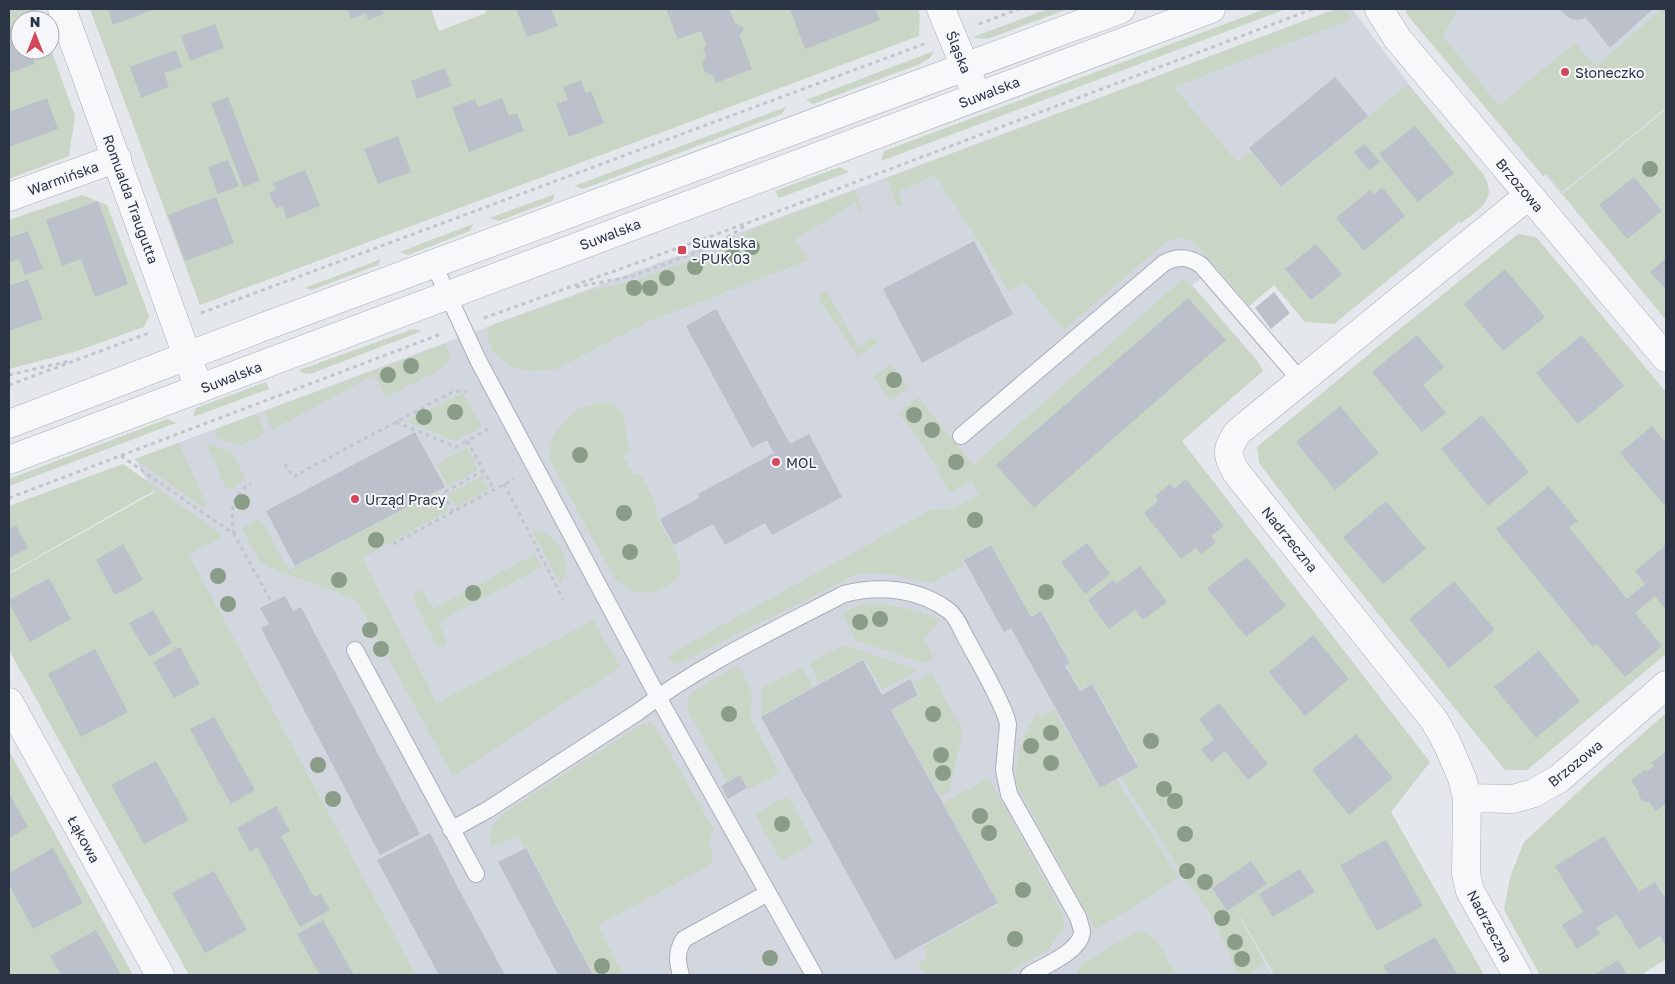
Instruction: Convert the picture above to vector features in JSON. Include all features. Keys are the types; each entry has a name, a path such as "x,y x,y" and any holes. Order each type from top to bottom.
{"street":[{"name":"Romualda Traugutta","path":"62,9 199,389"},
{"name":"Śląska","path":"941,9 976,96"},
{"path":"9,424 1121,9"},
{"name":"Suwalska","path":"9,460 1211,9"},
{"name":"Brzozowa","path":"1379,9 1397,38 1666,358"},
{"name":"Warmińska","path":"9,197 117,158"},
{"name":"Nadrzeczna","path":"1517,975 1470,891 1466,874 1467,798 1462,778 1447,743 1434,720 1236,472 1228,457 1230,444 1238,432 1528,195"},
{"name":"Brzozowa","path":"1467,798 1513,799 1534,793 1560,778 1666,685"},
{"name":"Łąkowa","path":"9,702 160,975"}],"lane":[{"path":"961,436 1164,263 1173,258 1192,258 1201,265 1301,381"},
{"path":"434,265 478,360 658,697 814,975"},
{"path":"451,830 497,804 713,661 844,594 860,590 896,589 931,600 951,612 1006,714 1008,724 1004,770 1009,794 1078,918 1082,932 1078,943 1068,952 1029,975"},
{"path":"355,650 476,874"},
{"path":"682,975 676,960 679,946 684,939 768,893"}],"path":[{"path":"974,26 1019,9"},
{"path":"9,498 462,326 750,222 1313,9"},
{"path":"198,314 933,41"},
{"path":"566,289 633,276 715,245 750,222"},
{"path":"9,385 150,333"},
{"path":"9,375 82,358"},
{"path":"285,464 293,478 454,391 464,390 469,392"},
{"path":"396,422 456,447 488,429 484,422"},
{"path":"467,441 494,489"},
{"path":"121,456 234,534"},
{"path":"453,512 443,493 483,471"},
{"path":"393,544 519,476"},
{"path":"251,483 238,494 233,503 234,534 271,601"},
{"path":"504,484 562,598"}],"shaded area":[{"path":"1336,9 1352,9 1420,99 973,465 1290,868 1234,907 1273,975 415,975 135,459"},
{"name":"Słoneczko","path":"1450,9 1666,9 1666,108 1561,194 1435,36"}],"green space":[{"path":"9,9 36,9 10,10 10,60 55,60 75,116 69,156 9,179"},
{"path":"90,9 431,9 439,31 486,13 485,9 918,9 920,14 919,36 200,305"},
{"path":"1048,9 1068,9 990,38 981,39 973,37"},
{"path":"1265,9 1286,9 881,161 884,151"},
{"path":"1336,9 1345,9 1352,19 1174,87 1237,162 1251,152 1281,188 1408,84 1483,174 1489,190 1485,203 1334,324 1305,322 1274,285 1249,306 1193,241 1179,237 1162,245 1064,330 1025,283 1008,291 975,235 935,175 899,191 902,206 897,206 887,178"},
{"path":"1405,9 1458,9 1443,36 1499,106 1575,43 1596,66 1660,9 1666,9 1666,107 1562,192 1547,174 1543,176 1408,16"},
{"path":"934,51 930,58 920,64 813,104 806,100"},
{"path":"786,107 782,114 583,189 574,186"},
{"path":"1666,109 1666,320 1562,194"},
{"path":"840,167 849,172 779,198 775,191"},
{"path":"855,190 862,209 859,211 855,202 795,240 809,260 647,322 556,369 533,371 516,368 492,351 487,329 494,324 592,290 634,281 713,252 755,228"},
{"path":"555,194 552,201 499,221 490,218"},
{"path":"82,195 107,205 149,316 144,327 74,352 9,369 9,220"},
{"path":"473,224 470,231 408,255 400,252"},
{"path":"1518,234 1536,237 1666,392 1666,654 1527,770 1505,770 1311,531 1259,463 1257,447"},
{"path":"381,259 378,265 312,290 305,288"},
{"path":"1182,280 1192,285 1259,363 1263,371 1182,441 1430,762 1391,812 1484,975 1274,975 1234,906 1265,964 1248,975 1238,975 1214,920 1121,777 1139,766 1093,683 1080,689 1067,666 1071,663 1042,610 1031,616 991,544 962,560 964,565 931,583 885,573 859,573 684,661 677,664 669,660 670,655 674,652 932,509 952,509 979,495 972,481 950,493 934,462 899,413 918,397 973,465"},
{"path":"826,290 858,347 874,338 878,342 858,357 820,301 820,296"},
{"path":"413,329 422,331 310,374 299,370"},
{"path":"445,344 450,355 441,369 386,397 374,375 272,430 265,411"},
{"path":"891,364 909,388 890,401 873,376"},
{"path":"266,382 269,389 193,417 196,408"},
{"path":"463,393 482,427 455,441 406,421"},
{"path":"603,403 613,405 623,413 629,452 623,456 634,476 640,473 649,490 654,501 658,520 680,564 678,577 666,586 653,592 636,592 616,581 549,458 552,438 568,417 578,409"},
{"path":"257,414 265,433 242,445 216,438 216,429"},
{"path":"167,419 176,423 9,486 9,479"},
{"path":"179,443 207,505 202,507 135,459"},
{"path":"206,443 231,452 245,477 233,489 226,488"},
{"path":"467,448 478,470 448,486 436,464"},
{"path":"123,464 220,533 222,537 189,554 155,490 9,573 9,506"},
{"path":"482,476 488,489 456,507 448,494"},
{"path":"155,492 416,975 189,975 9,650 9,574"},
{"path":"437,492 448,511 362,558 437,703 593,620 620,667 453,776 357,601 330,589 278,571 260,562 242,528 260,519 289,570"},
{"path":"532,531 548,535 561,550 566,568 565,576 560,584"},
{"path":"535,554 542,567 438,622 447,642 445,645 437,646 413,599 416,592 420,590 423,592 433,609"},
{"path":"865,603 903,608 940,620 924,639 934,658 924,663 855,640 843,615 845,611"},
{"path":"845,645 914,669 915,671 882,689 864,658 820,683 809,663"},
{"path":"738,665 752,693 750,718 780,773 748,789 740,775 727,782 687,709 689,697 695,690"},
{"path":"802,667 813,687 761,716 762,688"},
{"path":"931,674 963,730 949,792 940,797 892,710 920,695 913,683"},
{"path":"1054,709 1099,788 1116,779 1179,878 1096,930 1016,784 1017,764 1021,746 1032,720 1038,712 1041,717"},
{"path":"1666,713 1666,959 1641,975 1540,975 1504,910 1510,877 1524,842"},
{"path":"651,723 655,726 713,829 708,844 714,855 708,866 598,925 623,975 594,975 526,846 524,847 518,836 492,846 491,832 494,824 504,813 642,724"},
{"path":"9,751 133,975 9,975"},
{"path":"989,778 1063,914 1064,927 1048,950 1003,975 923,975 925,974 918,963 928,958 923,947 999,904 943,803"},
{"path":"788,796 814,843 781,861 755,814"},
{"path":"1134,933 1147,934 1157,943 1175,975 1076,975 1080,965"}],"building":[{"path":"108,9 155,9 113,25"},
{"path":"347,9 382,9 384,14 368,20 366,13 351,19"},
{"path":"516,9 551,9 558,26 527,37"},
{"path":"666,9 729,9 735,23 744,28 740,36 752,69 716,83 713,76 705,72 702,64 706,55 703,48 707,46 701,31 678,39"},
{"path":"790,9 876,9 880,20 805,49"},
{"path":"1560,9 1653,9 1610,48 1586,18 1571,19"},
{"path":"215,24 224,48 190,61 181,36"},
{"path":"9,29 10,60 33,60 35,64 9,73"},
{"path":"176,50 182,67 164,73 169,87 141,98 130,67"},
{"path":"445,68 452,86 417,99 411,81"},
{"path":"1335,77 1368,116 1281,187 1249,148"},
{"path":"581,80 586,93 591,91 604,123 569,137 556,104 568,100 563,87"},
{"path":"228,97 260,181 243,187 211,103"},
{"path":"47,98 58,129 9,147 9,112"},
{"path":"502,98 509,116 517,113 524,131 469,152 452,107 475,99 478,107"},
{"path":"1415,126 1454,173 1418,202 1379,154"},
{"path":"398,136 411,172 378,184 364,149"},
{"path":"1365,144 1380,162 1369,171 1354,152"},
{"path":"228,160 239,186 218,194 208,167"},
{"path":"305,170 320,206 287,219 282,206 276,208 269,193 276,190 273,183"},
{"path":"1634,177 1662,211 1627,239 1599,205"},
{"path":"1382,187 1405,216 1364,251 1336,218 1370,190 1374,195"},
{"path":"216,197 234,243 185,261 168,215"},
{"path":"98,201 128,284 95,297 81,259 62,266 46,220"},
{"path":"28,231 43,269 25,275 19,259 9,263 9,238"},
{"path":"974,241 1013,314 922,363 883,289"},
{"path":"1316,244 1342,274 1311,300 1285,269"},
{"path":"1666,258 1666,290 1650,272"},
{"path":"1505,269 1545,317 1503,351 1464,304"},
{"path":"28,279 43,319 9,331 9,286"},
{"path":"1274,292 1290,313 1271,329 1255,308"},
{"path":"1188,298 1226,340 1034,508 996,465"},
{"path":"716,309 790,444 809,434 842,497 772,535 765,523 725,545 713,524 674,545 660,519 699,498 698,494 774,453 767,440 752,448 686,326"},
{"path":"1417,335 1444,367 1423,385 1446,413 1422,432 1372,372"},
{"path":"1582,335 1624,386 1578,424 1536,373"},
{"path":"1340,406 1379,453 1335,490 1296,442"},
{"path":"1482,415 1529,472 1488,506 1441,449"},
{"path":"1652,426 1666,443 1666,507 1620,453"},
{"name":"Urząd Pracy","path":"415,432 445,487 295,566 266,511"},
{"path":"1186,479 1224,526 1211,536 1216,542 1201,554 1196,548 1181,559 1144,513 1158,501 1155,496 1170,484 1174,489"},
{"path":"1549,486 1578,521 1569,527 1627,599 1645,584 1635,571 1666,545 1666,610 1655,596 1635,613 1662,646 1625,677 1597,644 1593,647 1496,529"},
{"path":"1386,501 1426,549 1383,584 1343,537"},
{"path":"16,525 28,548 9,558 9,529"},
{"path":"1087,543 1110,574 1085,594 1061,562"},
{"path":"123,544 143,580 115,595 96,560"},
{"path":"991,545 1031,617 1041,611 1070,663 1065,666 1080,691 1092,684 1138,767 1100,788 1011,628 1004,632 964,560"},
{"path":"1247,557 1286,606 1246,637 1207,588"},
{"path":"1140,566 1167,602 1143,620 1135,610 1109,629 1088,600 1113,580 1116,584"},
{"path":"49,578 71,619 30,642 9,600"},
{"path":"1454,581 1495,630 1449,668 1409,619"},
{"path":"285,596 293,611 301,607 420,834 380,855 261,628 269,624 260,608"},
{"path":"153,610 172,643 149,657 129,623"},
{"path":"1313,635 1349,679 1305,716 1269,672"},
{"path":"180,647 200,684 174,698 153,662"},
{"path":"95,649 128,712 81,737 48,674"},
{"path":"1539,651 1580,701 1536,738 1494,687"},
{"path":"863,660 882,695 910,679 918,695 891,710 998,903 895,960 761,717"},
{"path":"1219,703 1268,764 1248,780 1225,751 1211,762 1201,750 1214,739 1199,719"},
{"path":"214,717 255,790 231,804 190,729"},
{"path":"1356,734 1393,778 1349,815 1312,770"},
{"path":"1666,752 1666,803 1656,811 1649,802 1642,801 1638,794 1639,792 1631,780 1645,769 1646,772 1654,766 1651,763"},
{"path":"156,761 189,820 144,844 111,785"},
{"path":"740,775 747,788 728,799 721,786"},
{"path":"9,793 28,827 9,838"},
{"path":"276,806 290,831 281,836 314,897 321,894 330,910 300,927 257,847 250,852 237,828"},
{"path":"430,833 505,975 439,975 377,860"},
{"path":"1604,836 1639,892 1655,882 1666,900 1666,946 1660,936 1639,949 1617,915 1596,928 1600,934 1577,949 1562,925 1583,912 1555,866"},
{"path":"1386,840 1423,906 1377,931 1340,865"},
{"path":"53,848 83,903 33,929 9,885 9,873"},
{"path":"526,848 593,975 558,975 498,862"},
{"path":"1251,861 1267,884 1227,911 1212,888"},
{"path":"1300,869 1315,892 1273,917 1259,894"},
{"path":"214,871 247,930 205,953 172,893"},
{"path":"323,920 354,975 320,975 297,934"},
{"path":"96,930 120,973 116,975 61,975 50,956"},
{"path":"1435,937 1458,975 1389,975 1383,966"},
{"path":"1618,960 1627,975 1594,975"}],"place":[{"name":"Słoneczko","path":"1565,72"},
{"name":"Suwalska - PUK 03","path":"682,250"},
{"name":"MOL","path":"776,462"},
{"name":"Urząd Pracy","path":"355,499"}]}
